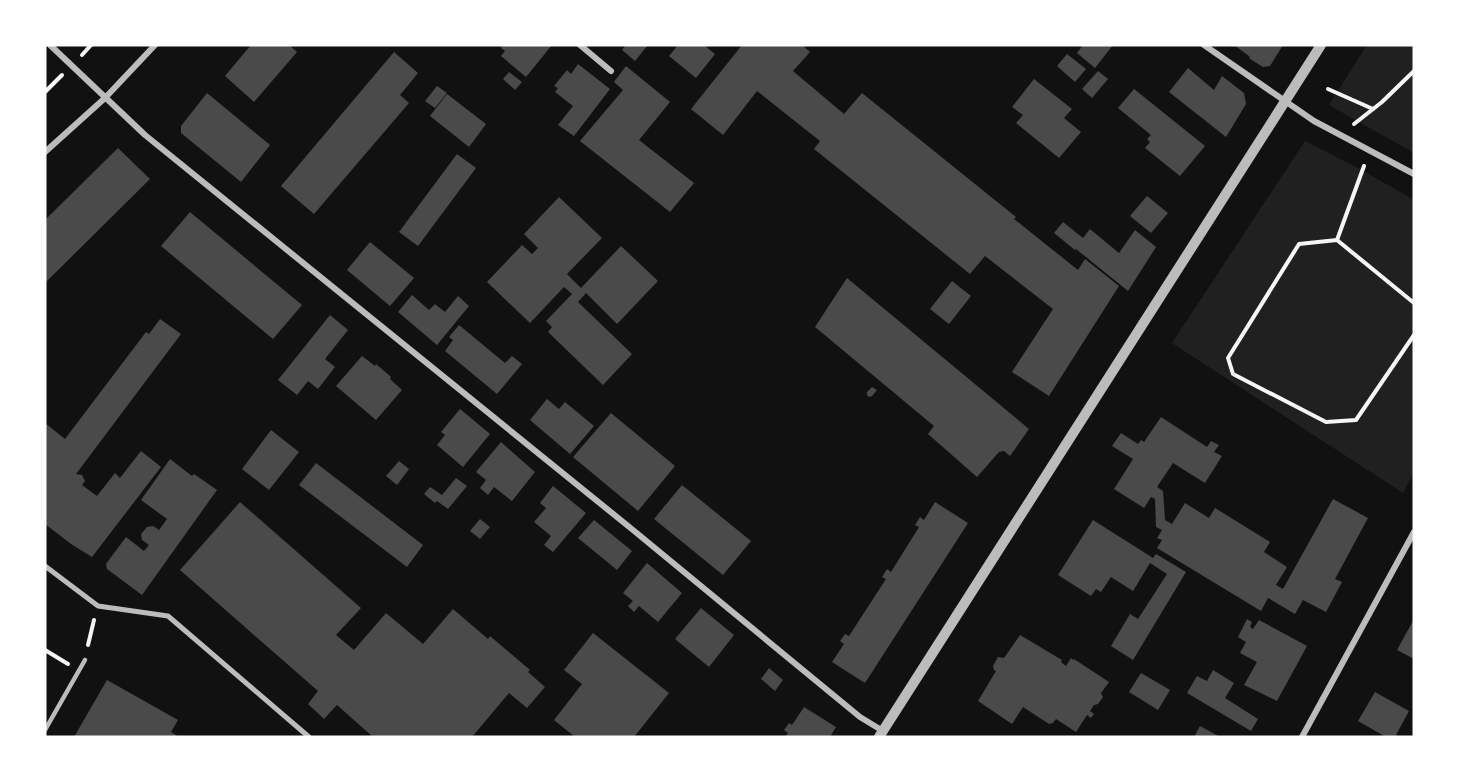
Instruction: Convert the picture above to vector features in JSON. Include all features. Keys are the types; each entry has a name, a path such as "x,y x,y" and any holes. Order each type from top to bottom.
{"street":[{"path":"50,45 145,135 881,734 1321,45"},
{"path":"45,153 105,98 155,45"},
{"path":"580,45 611,71"},
{"path":"1204,45 1314,121 1414,174"},
{"path":"1302,737 1414,532"},
{"path":"45,566 98,606 168,616 309,737"}],"lane":[{"path":"45,730 85,660"}],"path":[{"path":"1343,136 1414,71"},
{"path":"45,80 51,86"},
{"path":"1328,89 1373,109"},
{"path":"1337,240 1362,170 1373,152"},
{"path":"1414,303 1337,240 1299,244 1227,358 1233,374 1326,422 1356,420 1414,334"},
{"path":"85,660 98,606"},
{"path":"45,650 79,670"}],"shaded area":[{"path":"1367,45 1414,45 1414,153 1329,105"},
{"path":"1305,141 1414,200 1414,472 1403,493 1172,343"}],"building":[{"path":"251,45 289,45 297,52 254,102 225,76"},
{"path":"503,45 552,45 526,77 501,56 505,51 501,48"},
{"path":"626,45 648,45 635,61 622,50"},
{"path":"678,45 704,45 715,54 696,78 669,56"},
{"path":"742,45 802,45 810,52 793,71 844,114 862,93 1078,270 1085,259 1119,286 1049,396 1012,372 1053,309 985,256 970,274 814,149 820,141 757,91 723,135 691,109"},
{"path":"1083,45 1113,45 1095,68 1077,53"},
{"path":"1234,45 1283,45 1270,66 1263,67"},
{"path":"394,52 418,73 400,95 409,103 314,214 281,186"},
{"path":"1067,54 1086,69 1075,82 1057,66"},
{"path":"578,64 610,89 574,136 558,125 573,106 555,92 558,88 554,86 567,70 571,74"},
{"path":"626,66 670,102 639,140 694,183 670,212 580,141 623,90 614,82"},
{"path":"1188,68 1214,90 1222,76 1244,93 1246,104 1226,137 1169,92"},
{"path":"1098,71 1108,79 1092,98 1082,89"},
{"path":"509,72 522,82 515,90 503,79"},
{"path":"1034,79 1072,109 1064,118 1081,132 1059,158 1016,123 1023,115 1012,107"},
{"path":"437,86 447,93 435,108 425,101"},
{"path":"1134,89 1205,146 1180,176 1145,148 1150,142 1147,139 1151,135 1118,108"},
{"path":"207,93 270,145 241,182 181,133 181,126"},
{"path":"447,94 486,124 469,147 430,116"},
{"path":"118,148 150,179 45,283 45,220"},
{"path":"457,154 476,168 418,246 399,232"},
{"path":"1147,196 1168,213 1151,233 1130,216"},
{"path":"559,197 602,238 567,274 581,288 621,246 658,281 617,324 586,293 578,302 632,354 603,385 548,332 552,327 546,321 572,294 564,287 530,323 487,282 522,245 532,254 538,248 524,234"},
{"path":"190,212 302,305 273,339 161,246"},
{"path":"1063,222 1083,238 1090,229 1119,253 1135,230 1156,247 1128,291 1054,233"},
{"path":"370,242 414,278 390,306 347,270"},
{"path":"847,278 1029,429 1010,456 1004,451 999,452 977,477 928,434 934,426 815,327"},
{"path":"952,281 971,296 949,324 930,309"},
{"path":"412,295 429,310 435,304 445,312 458,296 469,306 437,345 398,312"},
{"path":"330,315 348,330 325,359 335,367 318,389 308,381 297,395 278,380"},
{"path":"160,319 181,334 76,474 82,475 85,481 82,485 97,496 115,473 120,478 141,451 161,467 92,557 45,524 45,423 65,439 146,332 149,334"},
{"path":"459,325 505,363 512,356 522,364 497,394 445,351 453,340 449,337"},
{"path":"362,356 375,366 376,364 402,390 376,420 336,386"},
{"path":"872,387 877,390 869,397 867,392"},
{"path":"547,399 559,409 565,402 594,426 570,454 530,420"},
{"path":"460,409 490,434 463,467 437,445 445,435 441,432"},
{"path":"611,413 675,466 638,511 573,457"},
{"path":"1161,417 1207,447 1211,441 1219,445 1214,452 1222,456 1205,483 1173,463 1157,487 1163,491 1165,520 1172,524 1185,503 1209,518 1215,508 1270,542 1264,552 1287,567 1276,585 1283,589 1333,499 1368,518 1335,579 1342,582 1326,612 1303,600 1295,614 1268,598 1261,611 1157,548 1162,540 1157,538 1162,530 1156,527 1155,499 1151,497 1144,508 1114,489 1133,459 1112,446 1121,433 1138,444 1141,440 1144,442"},
{"path":"271,430 299,452 269,490 242,469"},
{"path":"501,442 535,472 512,501 494,487 488,495 480,488 486,480 476,472"},
{"path":"170,459 192,476 194,474 217,490 142,595 107,569 106,564 126,537 144,551 149,545 142,540 141,534 147,527 153,526 159,530 167,519 141,500"},
{"path":"399,461 409,469 397,485 386,476"},
{"path":"316,463 423,545 407,567 299,485"},
{"path":"456,478 467,486 448,509 437,501 435,503 424,494 430,487 442,495"},
{"path":"682,485 751,541 723,575 654,519"},
{"path":"553,486 586,513 553,552 544,545 551,536 534,522 546,508 540,503"},
{"path":"240,502 361,608 336,635 354,650 386,613 423,644 453,609 488,639 490,636 530,670 528,672 545,687 527,708 509,693 472,737 373,737 337,705 324,719 308,704 318,691 180,570"},
{"path":"935,502 968,523 865,683 832,662 844,644 840,641 845,634 849,636 886,579 882,577 887,569 891,572 919,527 915,525 920,517 924,520"},
{"path":"480,519 490,527 480,539 470,531"},
{"path":"594,520 632,551 617,570 578,538"},
{"path":"1093,520 1153,558 1156,554 1186,572 1133,660 1111,646 1130,614 1138,619 1167,574 1150,563 1133,591 1111,577 1101,592 1096,589 1091,596 1058,575"},
{"path":"647,563 682,593 658,622 639,606 634,612 628,606 633,601 623,593"},
{"path":"701,608 734,635 709,667 675,639"},
{"path":"1247,619 1252,622 1250,627 1253,629 1259,620 1307,646 1277,701 1244,685 1257,662 1240,653 1246,642 1238,637"},
{"path":"1414,619 1414,659 1397,650"},
{"path":"593,633 669,693 634,737 575,737 554,720 582,684 564,670"},
{"path":"1020,635 1062,660 1061,662 1066,666 1071,658 1074,659 1109,682 1101,693 1103,697 1090,711 1094,714 1091,718 1087,715 1076,732 1056,719 1049,724 1023,707 1012,724 978,701 996,671 993,666 998,657 1004,658"},
{"path":"769,668 783,680 775,691 761,679"},
{"path":"1213,670 1234,683 1225,698 1258,719 1251,731 1187,693 1197,676 1207,681"},
{"path":"1141,673 1170,690 1158,710 1129,692"},
{"path":"107,680 178,720 171,732 179,737 74,737"},
{"path":"1375,692 1409,711 1396,735 1398,737 1386,737 1358,721"},
{"path":"804,707 836,727 830,737 785,737 788,733 784,730 789,723 792,725"},
{"path":"1200,726 1220,737 1194,737"}]}
